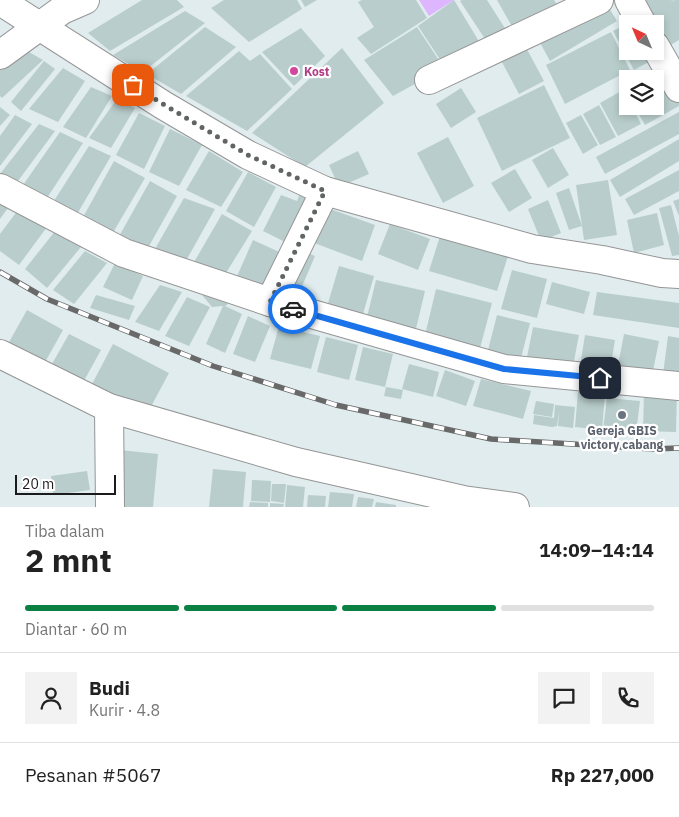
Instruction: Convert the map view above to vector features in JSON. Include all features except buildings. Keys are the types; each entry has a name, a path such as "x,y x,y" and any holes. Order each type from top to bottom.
{"street":[{"path":"429,80 599,0"},
{"path":"629,0 637,15"},
{"path":"0,1 61,9 163,104 248,155 325,191 532,249 602,260 662,273 679,274"},
{"path":"0,55 61,9"},
{"path":"663,60 679,88"},
{"path":"0,188 124,253 270,302 504,369 679,386"},
{"path":"270,302 325,191"},
{"path":"0,354 109,408 296,462 463,500 515,507"},
{"path":"109,408 110,507"}],"shaded area":[{"path":"419,0 454,0 429,16"}],"railway":[{"path":"0,272 47,299 213,366 336,405 491,439 653,449 679,448"}],"way so far":[{"path":"133,85 248,155 325,191 270,302 293,309"}],"place":[{"name":"Kost","path":"294,71"},
{"name":"Gereja GBIS victory cabang","path":"622,415"}],"route":[{"path":"293,309 504,369 600,378"}]}
